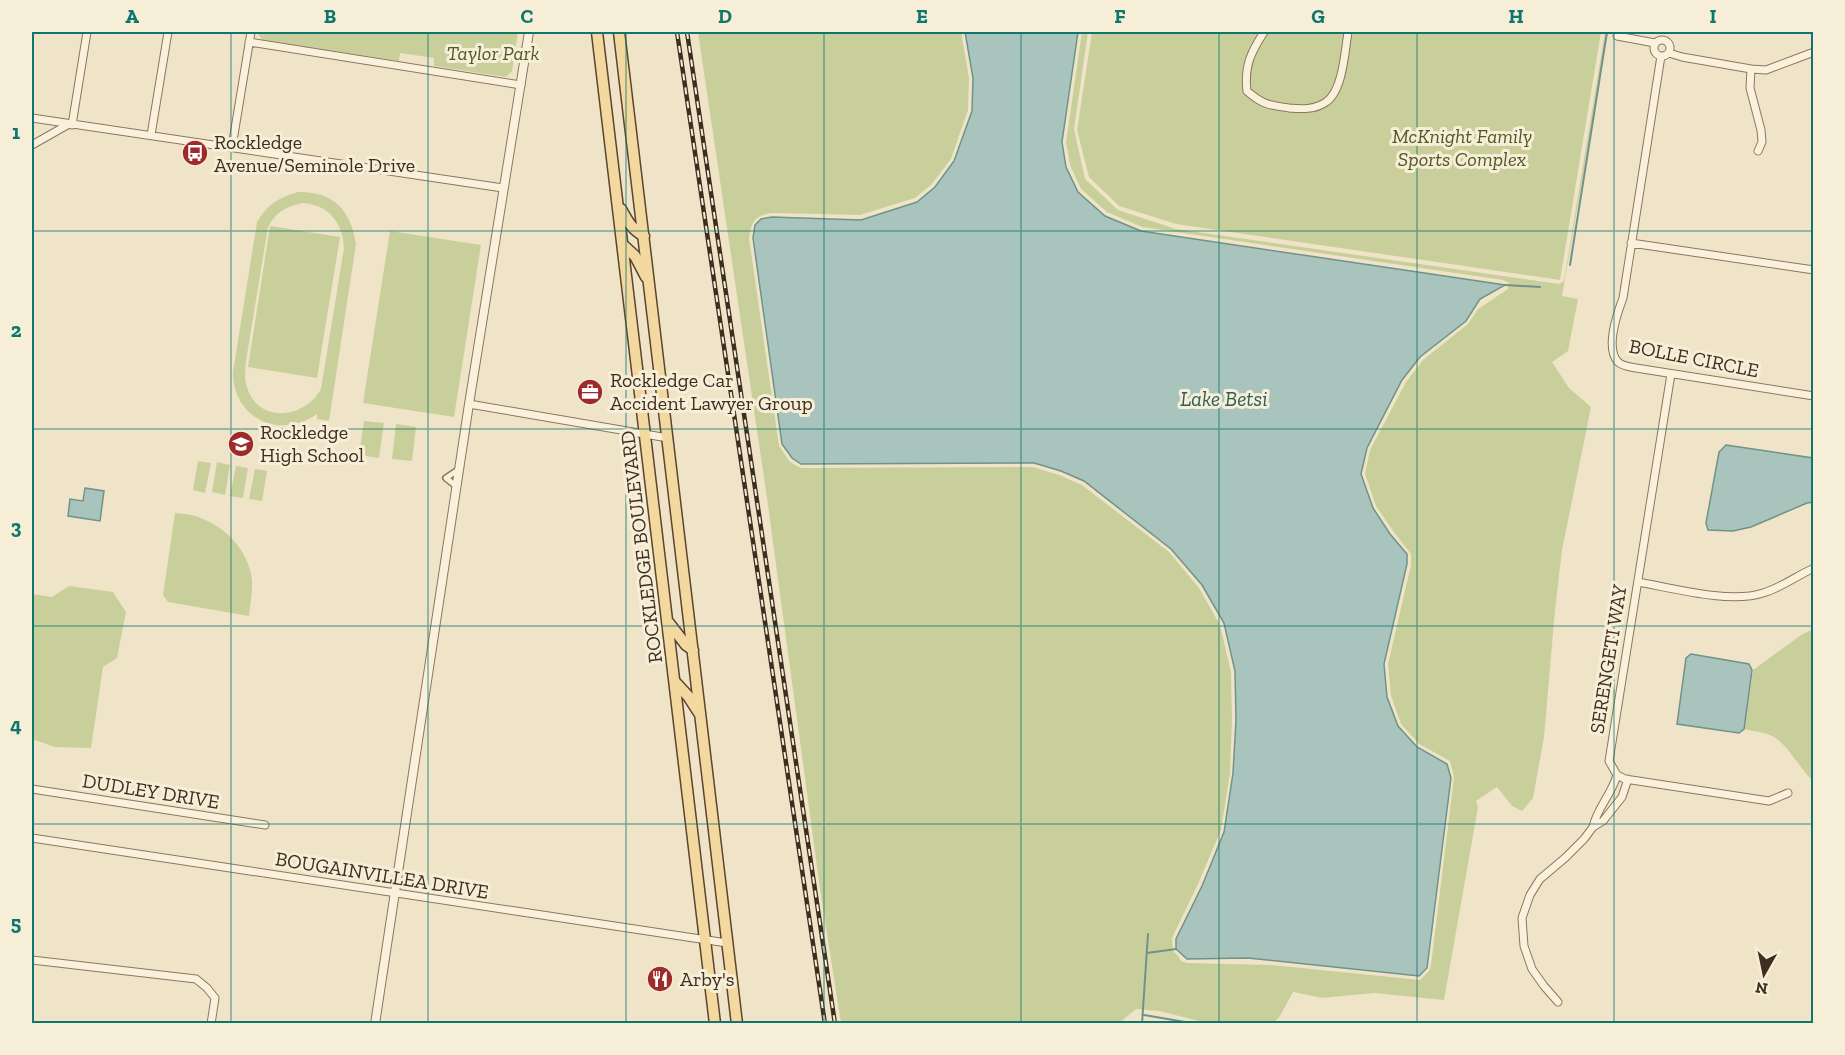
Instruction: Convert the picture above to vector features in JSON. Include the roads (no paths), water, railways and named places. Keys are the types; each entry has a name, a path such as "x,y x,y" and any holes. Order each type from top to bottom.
{"main road":[{"name":"ROCKLEDGE BOULEVARD","path":"597,32 715,1023"},
{"name":"ROCKLEDGE BOULEVARD","path":"619,32 737,1023"},
{"path":"618,203 630,225 644,236"},
{"path":"623,245 635,256 650,285"},
{"path":"667,620 686,645 693,650"},
{"path":"675,682 688,696 701,716"}],"street":[{"path":"71,125 87,32"},
{"path":"151,135 168,32"},
{"path":"232,147 251,32"},
{"path":"375,1023 469,404 529,32"},
{"path":"1264,32 1251,52 1245,75 1247,91 1260,102 1274,106 1306,109 1326,102 1336,89 1343,65 1348,32"},
{"path":"1617,36 1655,43 1664,36 1669,43 1669,53"},
{"path":"249,42 521,85"},
{"path":"1655,43 1655,53 1661,56 1669,53 1766,70 1814,52"},
{"path":"1661,56 1631,243 1814,270"},
{"path":"1751,69 1750,88 1761,130 1762,142 1758,151"},
{"path":"32,118 503,188"},
{"path":"32,144 71,125"},
{"name":"BOLLE CIRCLE","path":"1631,243 1623,298 1616,317 1612,347 1614,356 1623,365 1814,396"},
{"name":"SERENGETI WAY","path":"1617,775 1609,761 1671,374"},
{"path":"469,404 668,438"},
{"path":"1638,582 1727,597 1747,597 1764,593 1814,568"},
{"path":"1558,1002 1532,969 1524,946 1522,918 1530,895 1540,879 1566,858 1593,827 1596,815 1617,775 1628,779 1769,801 1788,793"},
{"path":"1593,827 1604,821 1612,811 1622,797 1628,779"},
{"name":"DUDLEY DRIVE","path":"32,789 265,825"},
{"name":"BOUGAINVILLEA DRIVE","path":"32,837 727,943"},
{"path":"32,960 196,979 215,998 211,1023"}],"water":[{"name":"Lake Betsi","path":"965,32 1078,32 1062,142 1066,167 1078,192 1105,216 1141,231 1505,285 1480,299 1466,321 1420,357 1402,380 1367,448 1361,474 1373,508 1407,554 1407,564 1384,664 1387,697 1398,726 1417,747 1447,764 1451,778 1427,968 1419,976 1248,958 1187,959 1176,949 1176,939 1202,886 1224,832 1233,773 1236,720 1235,671 1224,623 1202,585 1171,549 1084,481 1034,463 801,464 792,458 782,444 753,238 755,225 761,219 772,217 861,220 917,202 935,187 954,161 972,111 973,78"},
{"path":"1726,445 1813,458 1813,502 1751,527 1733,531 1708,530 1706,523 1719,452"},
{"path":"85,488 104,491 100,521 68,516 70,499 83,501"},
{"path":"1691,654 1749,664 1752,670 1744,729 1739,733 1677,724 1686,658"}],"waterway":[{"path":"1570,265 1607,32"},
{"path":"1505,285 1540,287"},
{"path":"1142,1024 1148,934"},
{"path":"1147,953 1176,949"},
{"path":"1144,1015 1197,1024"}],"railway":[{"path":"677,32 825,1024"},
{"path":"687,32 835,1024"}],"place":[{"name":"Rockledge Avenue/Seminole Drive","path":"195,153"},
{"name":"Rockledge Car Accident Lawyer Group","path":"590,392"},
{"name":"Rockledge High School","path":"241,444"},
{"name":"Arby's","path":"660,979"}],"park label":[{"name":"Taylor Park","path":"493,53"},
{"name":"McKnight Family Sports Complex","path":"1462,148"}]}
